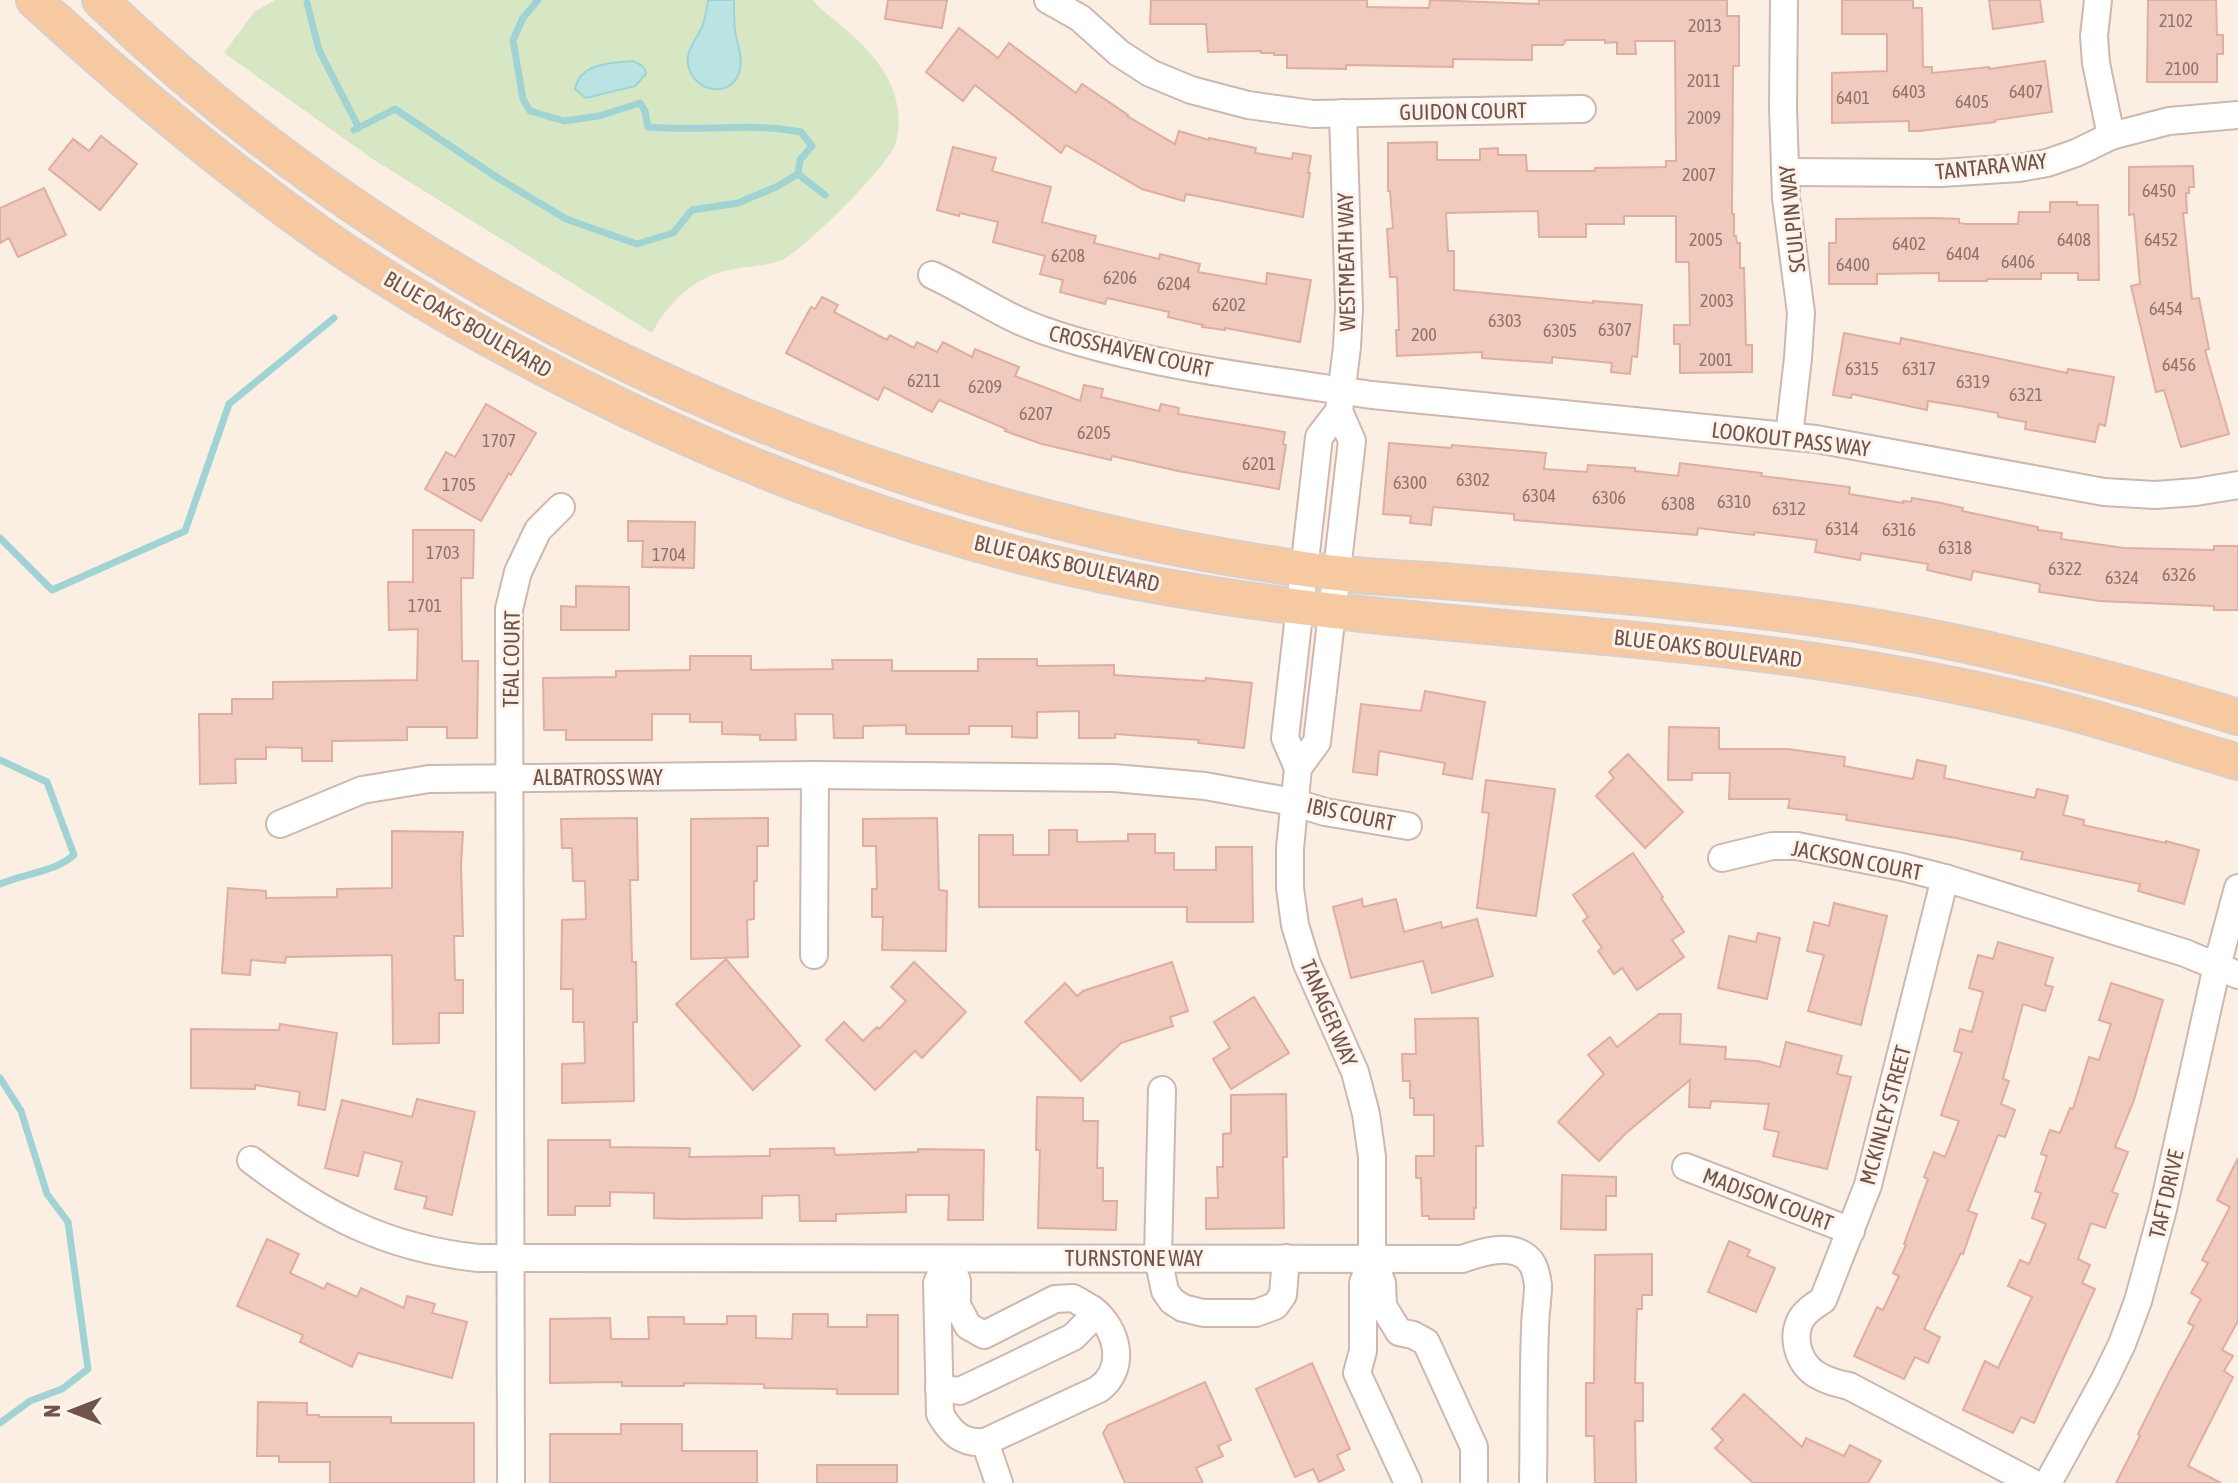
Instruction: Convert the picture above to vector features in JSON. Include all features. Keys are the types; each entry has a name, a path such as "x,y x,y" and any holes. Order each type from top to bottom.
{"main road":[{"name":"BLUE OAKS BOULEVARD","path":"34,0 126,82 228,166 323,236 408,291 472,329 626,409 755,468 870,509 987,546 1162,586 1316,608 1670,642 1879,671 2047,706 2238,762"},
{"name":"BLUE OAKS BOULEVARD","path":"100,0 147,45 254,134 444,263 551,324 644,371 770,428 942,489 1187,551 1321,571 1674,602 1887,629 2055,666 2238,717"}],"street":[{"name":"GUIDON COURT","path":"1048,0 1080,18 1119,53 1150,73 1173,84 1248,105 1313,114 1582,109"},
{"name":"SCULPIN WAY","path":"1784,0 1785,172 1788,220 1801,313 1789,436"},
{"path":"2098,0 2094,36 2096,63 2111,136"},
{"name":"WESTMEATH WAY","path":"1316,608 1321,571 1352,441 1340,401 1349,308 1343,113"},
{"name":"TANTARA WAY","path":"1785,172 1941,173 2019,168 2047,163 2111,136 2169,121 2238,115"},
{"name":"CROSSHAVEN COURT","path":"932,275 1021,322 1073,340 1340,401"},
{"name":"LOOKOUT PASS WAY","path":"1340,401 1789,436 1871,448 2104,492 2155,495 2238,485"},
{"name":"TEAL COURT","path":"509,778 509,609 518,572 538,530 561,507"},
{"name":"TANAGER WAY","path":"1316,608 1285,738 1298,768 1293,802 1290,888 1295,925 1307,964 1355,1072 1366,1114 1372,1157 1372,1257"},
{"path":"814,955 815,775"},
{"name":"ALBATROSS WAY","path":"511,1483 509,778 815,775 1114,778 1205,786 1293,802"},
{"path":"280,824 362,790 429,779 509,778"},
{"name":"IBIS COURT","path":"1293,802 1325,812 1408,826"},
{"name":"JACKSON COURT","path":"1722,858 1772,846 1797,846 1945,878"},
{"path":"1945,878 2192,955 2228,970"},
{"name":"MCKINLEY STREET","path":"1945,878 1868,1185 1823,1300 1800,1320 1798,1352 1805,1366 1817,1375 1849,1386 2033,1483"},
{"name":"TAFT DRIVE","path":"2048,1483 2111,1368 2138,1301 2228,970 2238,888"},
{"path":"1162,1090 1158,1258 1165,1291 1172,1301 1183,1308 1203,1313 1256,1313 1275,1306 1283,1295 1286,1258"},
{"name":"TURNSTONE WAY","path":"251,1160 305,1199 363,1229 420,1249 510,1260 1462,1259 1500,1249 1518,1252 1530,1261 1537,1275 1538,1290 1533,1483"},
{"name":"MADISON COURT","path":"1686,1167 1851,1231"},
{"path":"1372,1257 1382,1283 1383,1306 1399,1332"},
{"path":"1372,1257 1363,1283 1363,1351 1357,1373 1408,1483"},
{"path":"948,1259 957,1281 957,1305 968,1326 984,1335"},
{"path":"938,1355 1055,1299 1073,1298 1105,1318 1115,1339 1114,1373 1099,1389 985,1442 965,1441 949,1430 940,1414 938,1355 937,1283 948,1259"},
{"path":"939,1388 960,1391 1073,1337 1087,1323 1092,1309"},
{"path":"1363,1351 1399,1332 1426,1342 1474,1447 1474,1483"},
{"path":"985,1442 999,1483"}],"green space":[{"path":"275,0 813,0 860,43 883,70 897,104 898,135 893,149 875,174 793,253 776,262 721,272 696,283 667,310 652,333 371,158 224,53 254,12"}],"water":[{"path":"708,0 734,0 741,64 736,79 722,89 706,87 698,82 688,65 688,55 703,25"},
{"path":"632,61 640,64 646,74 635,86 586,98 575,89 578,80 589,69"}],"building":[{"path":"888,0 947,0 942,28 885,19"},
{"path":"1151,0 1367,0 1367,7 1429,8 1430,0 1539,4 1539,0 1727,0 1727,16 1739,16 1739,66 1733,66 1732,214 1734,236 1740,243 1740,268 1744,268 1746,345 1752,345 1752,372 1680,373 1680,344 1674,344 1674,325 1690,325 1689,262 1676,262 1676,216 1624,216 1624,224 1586,224 1586,237 1539,237 1538,211 1446,213 1448,251 1454,251 1454,290 1642,305 1637,357 1632,356 1630,374 1611,372 1612,363 1552,357 1552,363 1482,358 1482,352 1397,356 1397,277 1390,277 1387,229 1393,228 1388,191 1388,143 1437,142 1437,160 1480,160 1480,149 1498,148 1498,155 1526,155 1527,171 1666,167 1666,161 1676,161 1675,41 1635,41 1636,54 1617,54 1617,42 1566,40 1563,45 1532,45 1532,60 1453,59 1453,67 1346,65 1346,69 1287,68 1287,55 1261,51 1208,52 1206,24 1150,24"},
{"path":"1842,0 1913,0 1913,8 1922,8 1923,67 1932,67 1932,73 2045,61 2052,112 1919,131 1909,131 1909,121 1832,123 1832,73 1887,71 1887,34 1842,34"},
{"path":"1989,0 2040,0 2043,22 1993,29"},
{"path":"2148,0 2216,0 2217,35 2223,35 2223,54 2217,54 2217,82 2147,82"},
{"path":"959,28 998,58 1009,43 1076,93 1082,84 1127,116 1175,144 1179,131 1256,148 1255,153 1292,159 1293,153 1311,156 1303,217 1186,194 1184,201 1142,189 1066,145 1061,153 975,85 963,101 926,72"},
{"path":"101,136 137,164 100,210 49,169 73,139 89,151"},
{"path":"953,147 996,158 992,171 1051,187 1042,222 1096,236 1094,243 1159,259 1160,254 1200,264 1198,272 1266,284 1267,273 1311,280 1300,342 1225,328 1202,327 1168,317 1169,312 1107,298 1105,304 1060,292 1063,280 1040,274 1045,256 993,242 998,222 937,210"},
{"path":"2193,166 2194,187 2189,187 2189,193 2186,193 2187,213 2183,213 2192,299 2199,298 2209,349 2205,350 2229,434 2181,447 2164,390 2156,392 2131,286 2140,284 2134,214 2129,215 2129,167"},
{"path":"44,188 66,235 18,257 9,238 0,243 0,208"},
{"path":"2050,202 2098,205 2099,280 2078,280 2078,273 2041,273 2041,279 1939,281 1939,273 1877,274 1877,284 1829,284 1829,243 1836,243 1836,219 1933,218 1959,219 1959,223 1966,224 2018,224 2019,212 2050,212"},
{"path":"822,297 838,305 834,312 887,340 890,335 914,348 917,342 937,352 943,342 972,357 975,349 1019,367 1015,376 1080,401 1084,385 1103,389 1101,397 1159,411 1161,404 1179,408 1178,414 1285,432 1279,489 1112,456 1111,460 1042,444 1005,431 939,400 932,412 884,387 878,400 786,353 811,307 815,309"},
{"path":"1844,333 1900,344 1901,338 2067,373 2068,369 2114,377 2105,426 2099,424 2095,442 2025,429 2026,422 1960,406 1928,401 1927,410 1852,394 1851,398 1833,395"},
{"path":"486,404 536,433 481,521 425,489 446,452 455,457"},
{"path":"1389,443 1546,453 1544,469 1587,472 1588,465 1635,468 1635,471 1678,476 1680,463 1762,473 1761,476 1850,487 1849,494 1903,503 1911,502 1912,498 1941,503 1963,508 1962,511 2038,527 2038,530 2062,533 2061,539 2124,548 2214,550 2214,546 2238,546 2238,610 2214,610 2214,606 2100,601 2039,592 2040,584 1973,571 1971,580 1927,570 1928,564 1861,553 1860,560 1815,552 1817,540 1755,532 1754,535 1698,528 1697,535 1514,520 1514,514 1433,507 1431,525 1410,523 1411,516 1383,514"},
{"path":"628,521 695,522 694,568 642,567 643,541 628,541"},
{"path":"413,530 474,530 473,578 461,578 462,661 478,661 477,738 447,738 447,727 407,727 407,740 332,741 332,761 302,761 302,748 266,747 266,759 235,759 236,783 200,784 199,714 232,714 232,699 273,699 273,682 417,680 418,629 389,630 388,582 413,582"},
{"path":"576,586 629,587 629,630 561,630 561,606 576,607"},
{"path":"690,656 751,656 751,670 833,669 832,660 892,660 892,671 978,671 978,659 1037,659 1037,666 1114,665 1114,675 1252,683 1244,748 1198,743 1199,740 1115,734 1115,738 1079,738 1079,711 1037,712 1037,738 1012,737 1012,726 969,726 969,734 906,734 906,725 863,726 863,738 834,738 833,714 795,714 796,740 760,740 760,735 722,734 722,722 690,722 690,714 652,714 652,740 566,740 566,730 544,730 543,678 616,677 616,671 690,670"},
{"path":"1425,691 1485,702 1472,779 1443,774 1445,763 1379,751 1377,775 1353,772 1361,704 1421,711"},
{"path":"1669,727 1719,728 1719,749 1788,749 1845,757 1844,766 1913,779 1917,760 1946,766 1944,778 2035,798 2037,789 2068,796 2063,815 2084,820 2083,825 2199,850 2184,904 2138,891 2140,884 2021,859 2023,852 1846,820 1847,815 1788,808 1790,799 1729,799 1730,773 1692,773 1692,780 1668,780"},
{"path":"1628,754 1683,812 1645,848 1596,796 1614,778 1609,772"},
{"path":"1486,780 1555,789 1536,916 1477,908 1489,813 1482,812"},
{"path":"637,818 638,880 630,880 632,962 636,962 634,1101 562,1103 562,1064 585,1063 584,1022 573,1022 573,989 561,989 562,920 586,919 585,881 573,881 572,848 562,848 561,819"},
{"path":"768,818 768,846 757,846 754,919 747,920 748,957 691,959 691,819"},
{"path":"937,818 939,890 947,891 946,951 882,950 883,917 872,917 872,889 877,889 876,846 863,846 863,819"},
{"path":"1049,830 1077,830 1077,842 1128,841 1128,834 1155,834 1155,853 1174,853 1174,870 1216,870 1216,847 1252,847 1253,922 1187,922 1187,907 979,907 979,835 1013,835 1013,855 1049,855"},
{"path":"392,831 463,832 463,936 454,936 455,980 463,980 463,1013 439,1013 439,1043 393,1044 392,955 286,957 285,963 251,960 250,975 222,973 228,888 266,891 266,898 337,897 337,889 392,888"},
{"path":"1633,853 1684,932 1672,940 1684,957 1637,990 1622,968 1614,974 1598,951 1602,948 1583,921 1588,917 1573,895"},
{"path":"1362,899 1363,907 1396,899 1404,932 1441,922 1442,928 1477,919 1493,976 1432,993 1423,961 1351,978 1333,907"},
{"path":"1834,903 1887,916 1861,1025 1808,1011 1824,955 1807,951 1814,922 1829,926"},
{"path":"1758,933 1780,938 1767,999 1718,988 1729,936 1756,942"},
{"path":"1998,942 2053,958 2045,985 2053,987 2045,1011 2023,1004 2003,1079 2009,1081 2001,1104 2015,1110 2005,1137 1998,1135 1968,1211 1977,1214 1963,1254 1924,1329 1940,1337 1928,1363 1915,1357 1904,1379 1854,1356 1877,1307 1883,1310 1899,1276 1893,1273 1906,1245 1934,1152 1945,1157 1959,1121 1941,1115 1962,1053 1954,1051 1960,1029 1972,1032 1983,992 1969,988 1978,955 1993,959"},
{"path":"726,959 800,1046 753,1090 676,1004"},
{"path":"914,962 966,1012 922,1058 915,1051 875,1090 826,1040 844,1022 863,1041 877,1027 879,1029 906,1001 891,987"},
{"path":"1172,962 1188,1011 1170,1017 1173,1026 1121,1043 1081,1081 1025,1022 1065,983 1077,996 1083,991"},
{"path":"2111,983 2163,1000 2134,1100 2115,1147 2128,1152 2112,1192 2118,1194 2105,1228 2091,1223 2078,1259 2090,1265 2082,1283 2095,1289 2034,1423 2021,1417 2013,1433 1963,1410 1985,1361 1998,1368 2032,1297 2008,1286 2020,1260 2029,1264 2046,1224 2032,1218 2041,1193 2035,1191 2047,1156 2041,1154 2050,1130 2060,1133 2070,1108 2073,1109 2089,1057 2099,1060 2111,1024 2099,1020"},
{"path":"1254,997 1289,1053 1231,1089 1213,1059 1230,1048 1214,1022"},
{"path":"1659,1014 1681,1014 1680,1044 1726,1047 1725,1059 1758,1061 1780,1067 1786,1042 1842,1056 1837,1074 1851,1077 1827,1169 1773,1156 1779,1132 1764,1129 1769,1104 1711,1101 1710,1108 1689,1107 1690,1080 1626,1133 1599,1161 1558,1122 1604,1074 1588,1055 1610,1037 1617,1047"},
{"path":"1478,1018 1483,1146 1476,1146 1474,1219 1429,1219 1429,1216 1422,1216 1421,1178 1416,1178 1416,1156 1434,1156 1434,1115 1414,1115 1410,1081 1403,1081 1402,1054 1416,1054 1415,1019"},
{"path":"280,1024 337,1033 325,1110 298,1105 300,1092 255,1085 255,1089 191,1088 191,1029 279,1030"},
{"path":"1286,1094 1284,1228 1206,1229 1206,1198 1218,1198 1217,1167 1223,1167 1223,1134 1231,1133 1231,1095"},
{"path":"1037,1097 1083,1098 1083,1121 1098,1121 1097,1168 1103,1168 1103,1201 1117,1201 1116,1230 1038,1228 1040,1150 1036,1150"},
{"path":"417,1099 475,1112 452,1215 424,1208 427,1197 395,1189 402,1162 364,1152 358,1176 325,1168 342,1100 412,1117"},
{"path":"548,1140 610,1140 610,1147 690,1148 689,1157 770,1156 770,1149 834,1148 835,1155 918,1152 918,1149 984,1150 983,1220 948,1220 949,1195 906,1195 906,1212 836,1214 836,1221 800,1221 799,1195 762,1196 762,1218 654,1218 654,1193 610,1192 610,1206 575,1206 575,1215 548,1215"},
{"path":"2238,1158 2238,1321 2222,1350 2233,1356 2224,1371 2233,1377 2188,1466 2221,1483 2116,1483 2194,1326 2188,1323 2201,1299 2191,1293 2208,1263 2202,1260 2230,1207 2217,1200"},
{"path":"1562,1175 1616,1177 1616,1196 1606,1196 1606,1230 1561,1229"},
{"path":"267,1239 299,1254 290,1273 324,1289 327,1283 357,1297 361,1288 404,1308 407,1296 435,1304 432,1313 467,1322 452,1378 358,1353 352,1367 300,1342 303,1335 237,1306"},
{"path":"1729,1241 1750,1250 1747,1256 1775,1268 1756,1312 1708,1292"},
{"path":"1652,1254 1652,1295 1642,1295 1642,1309 1637,1309 1635,1383 1643,1383 1643,1421 1635,1421 1636,1483 1595,1483 1594,1436 1586,1436 1586,1383 1594,1383 1595,1255"},
{"path":"793,1314 828,1314 828,1327 867,1327 867,1315 898,1315 898,1394 837,1394 837,1389 764,1388 764,1384 622,1386 622,1382 550,1383 550,1319 610,1318 611,1339 649,1339 648,1317 684,1317 684,1324 727,1324 727,1316 756,1316 756,1338 792,1339"},
{"path":"1312,1363 1350,1449 1337,1455 1344,1470 1319,1482 1313,1469 1295,1477 1256,1389"},
{"path":"1205,1382 1231,1440 1218,1446 1223,1456 1196,1468 1203,1483 1125,1483 1103,1433 1108,1425"},
{"path":"1744,1394 1802,1447 1806,1438 1844,1456 1850,1445 1881,1461 1868,1483 1753,1483 1715,1448 1723,1440 1712,1429"},
{"path":"258,1402 307,1403 307,1415 319,1417 391,1417 391,1423 474,1423 474,1483 330,1483 330,1462 279,1462 279,1456 257,1456"},
{"path":"621,1424 682,1424 682,1451 757,1451 757,1483 550,1483 550,1434 621,1434"},
{"path":"817,1465 897,1465 897,1483 817,1483"}],"waterway":[{"path":"354,130 395,109 566,219 637,244 673,233 692,210 738,203 798,174 800,160 812,146 801,132 763,128 648,127 640,103 599,116 564,121 530,111 523,99 513,40 523,18 538,0"},
{"path":"307,3 319,50 359,128"},
{"path":"798,174 825,195"},
{"path":"0,538 52,590 185,531 229,404 334,318"},
{"path":"0,760 47,782 74,855 48,869 0,884"},
{"path":"0,1078 21,1111 47,1194 68,1222 88,1369 62,1389 30,1401 0,1423"}]}
